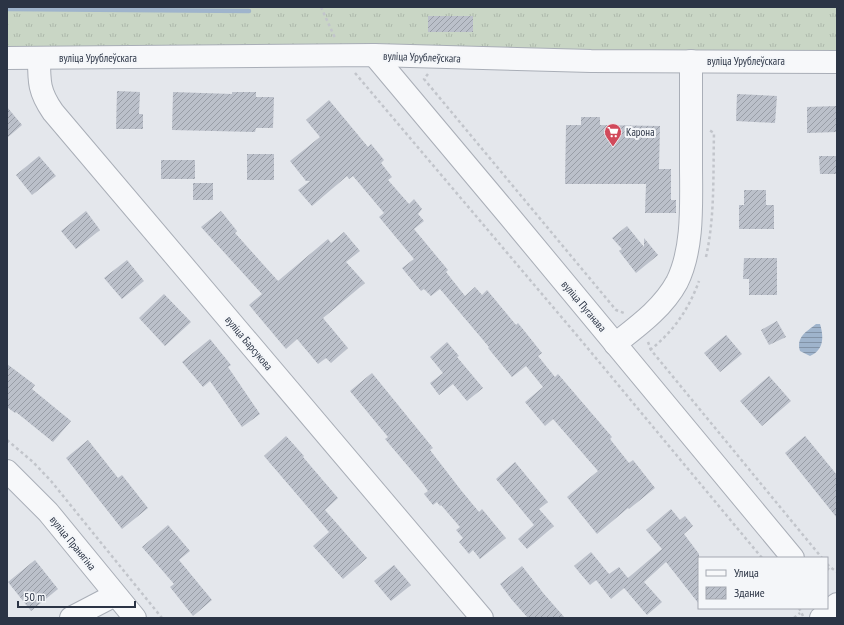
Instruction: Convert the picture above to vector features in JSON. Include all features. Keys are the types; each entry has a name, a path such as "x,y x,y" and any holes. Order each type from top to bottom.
{"street":[{"name":"вуліца Урублеўскага","path":"7,58 374,55 431,58 584,61 837,62"},
{"name":"вуліца Пуганава","path":"374,55 792,557"},
{"name":"вуліца Барсукова","path":"38,58 40,87 44,98 53,112 482,618"},
{"path":"615,344 658,308 671,291 681,272 685,258 688,243 691,206 691,61"},
{"name":"вуліца Пранягіна","path":"7,471 48,512 135,618"},
{"path":"72,618 115,595"}],"path":[{"path":"321,7 343,56 351,69 388,110 580,338 761,557"},
{"path":"431,58 429,72 424,79 616,310 629,315 646,334 650,350 821,557"},
{"path":"7,440 33,462 56,486 162,618"},
{"path":"830,567 837,572"},
{"path":"794,618 826,609"},
{"path":"805,618 826,609"}],"green space":[{"path":"7,7 837,7 837,54 7,51"}],"water":[{"path":"816,324 820,324 822,343 818,350 810,356 800,351 799,342 805,332"}],"building":[{"path":"428,16 473,16 473,32 428,32"},
{"path":"117,91 140,92 139,114 143,114 143,129 116,129"},
{"path":"173,92 232,94 232,92 256,92 256,97 274,97 273,128 256,128 255,132 172,130"},
{"path":"737,94 777,96 775,123 736,121"},
{"path":"329,100 368,147 371,144 384,160 381,163 392,177 388,180 409,204 414,199 422,209 418,214 424,221 414,229 448,270 446,272 465,296 475,287 482,295 487,290 516,325 518,323 542,353 538,356 555,377 558,374 612,437 610,439 629,463 633,460 655,488 597,534 567,497 598,471 553,419 545,426 525,402 543,387 526,366 512,377 440,289 431,296 424,289 421,291 402,268 414,259 379,217 384,213 353,176 349,179 347,176 312,206 298,190 310,181 306,181 290,161 320,137 306,120"},
{"path":"837,106 837,132 807,133 807,107"},
{"path":"7,107 22,125 7,138"},
{"name":"Карона","path":"581,117 600,117 600,125 660,126 659,169 671,169 671,200 676,200 676,213 645,213 646,184 565,184 566,125 581,125"},
{"path":"247,154 274,154 274,180 247,180"},
{"path":"39,156 56,176 32,195 16,175"},
{"path":"819,156 837,156 837,174 820,174"},
{"path":"161,160 195,160 195,179 161,179"},
{"path":"193,183 213,183 213,200 193,200"},
{"path":"744,190 766,190 766,205 774,205 774,229 739,229 739,205 744,205"},
{"path":"86,211 100,230 76,249 61,231"},
{"path":"221,211 237,231 235,233 278,281 328,239 331,243 344,232 360,251 346,262 365,283 323,318 348,348 331,363 326,358 318,364 297,339 286,349 249,305 262,294 201,227"},
{"path":"627,226 644,247 644,238 658,255 636,273 619,251 622,249 612,238"},
{"path":"744,258 777,258 777,295 749,295 749,279 743,279"},
{"path":"127,260 144,281 122,299 104,278"},
{"path":"164,294 191,322 165,346 139,318"},
{"path":"777,321 786,337 769,345 761,330"},
{"path":"726,335 742,354 720,372 704,353"},
{"path":"210,339 231,365 228,367 260,414 242,427 210,381 203,387 182,362"},
{"path":"447,342 459,356 457,357 483,388 467,401 453,384 439,395 430,383 443,373 430,357"},
{"path":"7,364 35,385 32,389 71,421 53,442 16,412 15,413 7,407"},
{"path":"372,373 433,448 430,450 460,489 479,512 482,509 506,538 480,559 473,550 469,554 459,542 463,538 456,530 460,527 441,505 440,506 437,502 433,505 424,494 428,491 423,484 385,439 388,437 350,391"},
{"path":"769,376 791,401 762,426 740,401"},
{"path":"286,436 338,498 325,510 367,558 343,579 313,546 329,532 264,456"},
{"path":"805,436 837,475 837,518 785,453"},
{"path":"88,440 118,478 122,475 148,508 122,529 66,458"},
{"path":"515,462 548,502 539,509 554,526 527,549 518,539 534,525 496,479"},
{"path":"671,509 680,520 685,516 693,526 684,534 699,554 698,603 666,562 644,582 662,602 647,615 624,588 611,599 596,580 590,585 574,566 591,552 609,574 619,567 628,578 662,549 646,530"},
{"path":"168,525 190,551 179,560 212,600 193,616 170,587 174,584 142,547"},
{"path":"35,560 58,589 31,611 8,582"},
{"path":"394,565 411,585 391,601 374,581"},
{"path":"522,566 565,618 528,618 512,600 500,584"}],"waterway":[{"path":"7,9 249,11"}],"place":[{"name":"Карона","path":"613,147"}]}
